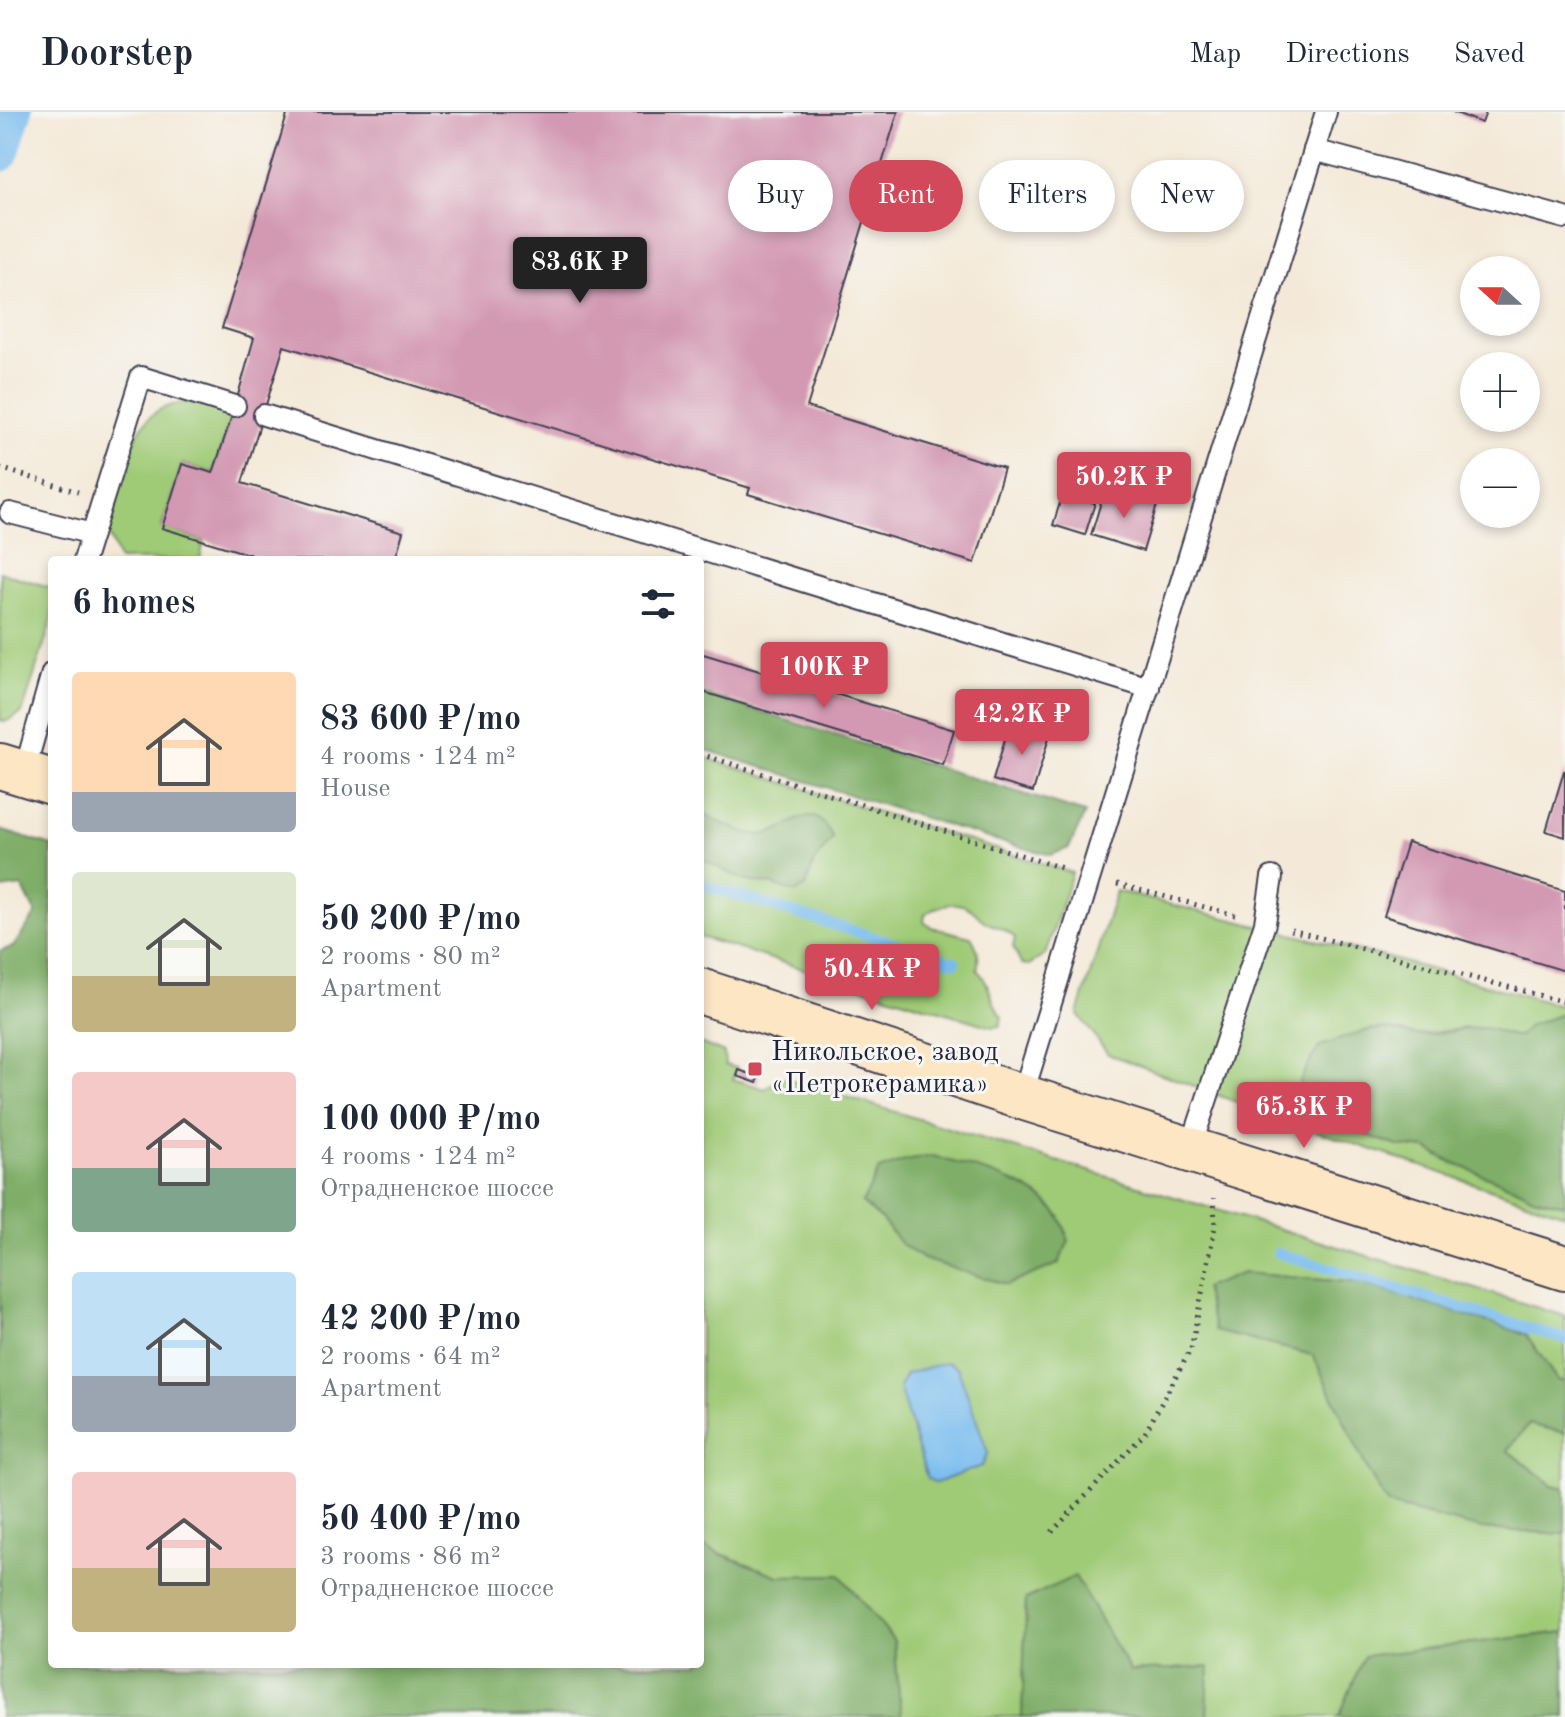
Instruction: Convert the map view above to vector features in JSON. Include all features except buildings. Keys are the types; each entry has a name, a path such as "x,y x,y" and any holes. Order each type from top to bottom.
{"main road":[{"path":"704,992 1022,1097 1565,1268"}],"lane":[{"path":"1022,1097 1326,112"},
{"path":"1314,150 1565,218"},
{"path":"85,556 141,377 235,406"},
{"path":"264,415 1149,688"},
{"path":"10,513 92,534"},
{"path":"25,774 48,688"},
{"path":"1201,1153 1265,923 1272,877"}],"path":[{"path":"0,468 102,500"},
{"path":"704,755 1090,877 1565,1002"},
{"path":"1052,1532 1145,1433 1191,1349 1215,1227 1201,1153"}],"green space":[{"path":"193,402 232,414 213,473 182,464 162,527 204,541 201,556 117,556 109,535 109,524 130,449 145,422 168,406"},
{"path":"0,572 48,587 48,632 22,713 5,722 0,720"},
{"path":"704,694 1085,813 1069,848 1051,855 704,749"},
{"path":"704,757 1072,873 1045,955 1029,965 1021,964 1013,947 1015,938 967,907 949,904 925,914 924,922 931,927 971,937 978,953 977,970 986,981 1002,1017 1000,1026 992,1027 704,938"},
{"path":"704,815 732,828 759,835 810,816 825,825 833,838 814,862 806,886 796,893 743,880 704,860"},
{"path":"0,830 48,845 48,1668 704,1668 704,1546 778,1576 840,1575 894,1641 901,1717 0,1717 0,951 13,947 36,914 22,886 0,889"},
{"path":"1116,891 1393,959 1565,1007 1565,1013 1531,1025 1520,1036 1465,1028 1416,1035 1383,1028 1367,1030 1320,1046 1316,1124 1344,1127 1398,1146 1427,1149 1533,1197 1565,1204 1565,1214 1295,1124 1108,1054 1078,1014"},
{"path":"1565,1013 1565,1204 1533,1197 1427,1149 1398,1146 1344,1127 1316,1124 1303,1119 1292,1109 1302,1076 1320,1046 1378,1029 1425,1035 1484,1028 1519,1036 1531,1025"},
{"path":"704,1045 724,1053 725,1065 737,1068 733,1079 765,1089 781,1077 1565,1316 1565,1382 1557,1380 1526,1334 1360,1283 1243,1273 1215,1331 1313,1355 1369,1473 1482,1529 1565,1534 1565,1632 1365,1656 1339,1717 1207,1717 1208,1667 1130,1671 1026,1599 1022,1717 901,1717 894,1641 840,1575 778,1576 704,1546","holes":["1013,1181 1038,1196 1060,1216 901,1244 881,1219 862,1203"]},
{"path":"933,1156 1020,1185 1050,1205 1060,1218 1069,1241 1058,1264 1007,1285 923,1259 901,1244 881,1219 862,1203 879,1170"},
{"path":"1243,1273 1359,1283 1526,1334 1557,1380 1565,1382 1565,1433 1529,1424 1507,1450 1552,1485 1565,1488 1565,1534 1482,1529 1388,1505 1369,1473 1313,1355 1215,1331 1204,1288"},
{"path":"1529,1424 1565,1433 1565,1488 1552,1485 1507,1450"},
{"path":"1075,1576 1130,1671 1209,1667 1207,1717 1022,1717 1026,1599"},
{"path":"1565,1632 1565,1717 1339,1717 1364,1656"}],"water":[{"path":"947,1362 958,1368 988,1453 982,1466 936,1483 927,1478 899,1387 906,1374"}],"waterway":[{"path":"0,153 13,112"},
{"path":"704,885 955,962"},
{"path":"1278,1253 1565,1339"}],"place":[{"name":"Никольское, завод «Петрокерамика»","path":"755,1069"}]}
